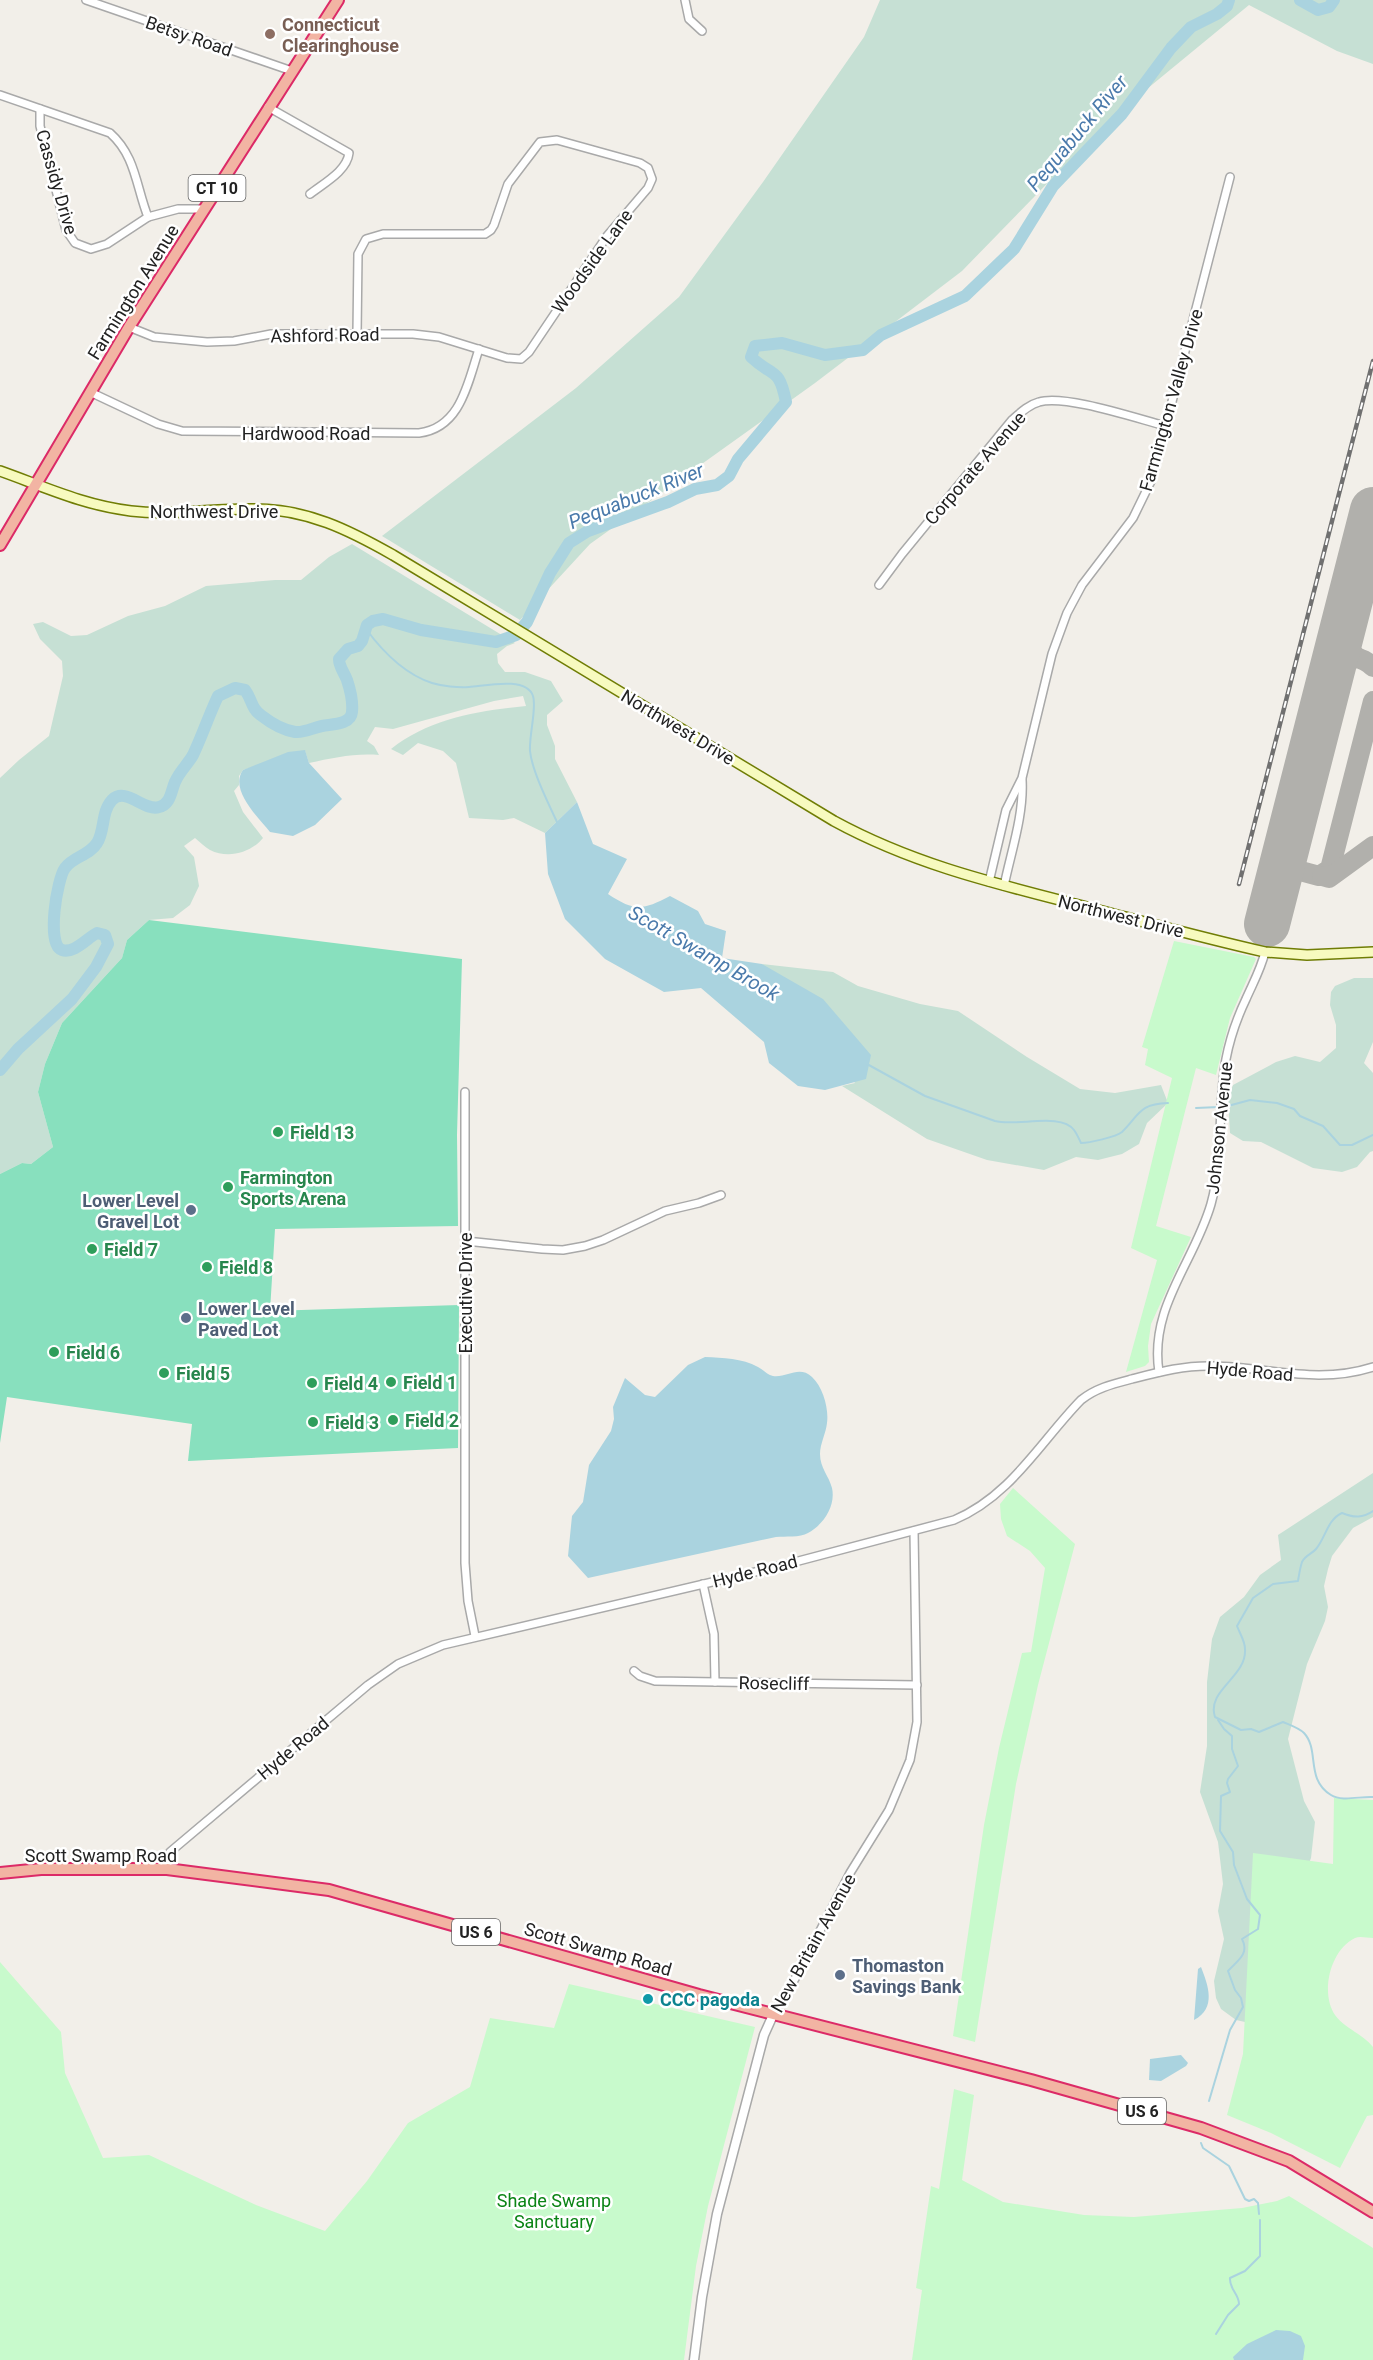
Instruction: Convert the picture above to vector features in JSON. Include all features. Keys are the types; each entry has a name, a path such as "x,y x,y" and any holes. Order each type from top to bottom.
{"highway":[{"name":"Farmington Avenue","path":"0,545 129,327 338,0"},
{"name":"Scott Swamp Road","path":"0,1873 41,1869 166,1869 329,1890 773,2015 1031,2080 1201,2128 1289,2161 1373,2212"}],"main road":[{"name":"Northwest Drive","path":"0,471 76,500 131,511 183,513 274,509 307,515 338,526 393,555 856,833 907,856 988,882 1265,952 1307,956 1373,952"}],"street":[{"name":"Betsy Road","path":"86,0 292,71"},
{"path":"685,0 689,20 702,31"},
{"name":"Cassidy Drive","path":"0,95 110,133 123,144 130,159 148,217"},
{"path":"268,107 349,153 349,157 335,175 310,194"},
{"name":"Cassidy Drive","path":"40,109 40,126 66,230 75,243 91,249 107,244 148,217 178,209 204,209"},
{"name":"Woodside Lane","path":"357,334 358,254 366,239 383,234 485,234 494,225 508,184 537,146 546,139 557,140 645,165 652,179 648,188 607,236 529,352 521,359"},
{"name":"Farmington Valley Drive","path":"988,882 1006,810 1022,778 1052,654 1067,613 1082,585 1140,506 1152,479 1230,177"},
{"name":"Ashford Road","path":"129,327 154,337 207,342 234,341 271,334 427,335 507,358 521,359"},
{"name":"Hardwood Road","path":"90,392 158,424 182,431 419,433 443,425 454,413 464,394 479,349"},
{"name":"Corporate Avenue","path":"879,585 909,544 1012,420 1030,406 1040,401 1062,401 1166,426"},
{"name":"Farmington Valley Drive","path":"1004,886 1019,818 1023,793 1022,778"},
{"name":"Johnson Avenue","path":"1159,1372 1157,1344 1161,1321 1204,1224 1214,1193 1224,1072 1230,1043 1241,1011 1262,967 1265,952"},
{"name":"Executive Drive","path":"465,1092 465,1563 475,1636"},
{"path":"466,1241 563,1250 585,1246 665,1211 699,1203 721,1194"},
{"name":"Hyde Road","path":"166,1869 170,1852 368,1685 398,1664 420,1653 475,1636 703,1584 954,1520 989,1501 1015,1477 1072,1409 1089,1393 1104,1387 1159,1372 1213,1366 1321,1376 1353,1373 1373,1367"},
{"name":"New Britain Avenue","path":"694,2360 702,2297 717,2214 764,2035 850,1874 892,1804 910,1760 915,1740 917,1685 914,1531"},
{"path":"703,1584 714,1634 715,1682"},
{"name":"Rosecliff","path":"634,1671 640,1676 655,1681 917,1685"}],"green space":[{"path":"880,0 1373,0 1373,64 1337,51 1249,5 1108,121 962,271 815,383 590,544 520,620 382,536 576,388 679,297 864,37"},
{"path":"352,544 515,643 497,654 498,663 505,672 525,672 551,681 563,701 547,715 547,725 555,746 555,759 577,802 545,833 514,818 503,820 469,818 456,763 443,751 418,743 403,755 391,749 406,738 438,723 490,710 526,706 523,696 494,701 393,729 375,727 367,741 374,746 379,755 352,755 309,763 305,751 243,770 239,776 239,785 234,791 243,812 263,838 246,851 232,854 210,850 195,838 184,846 194,857 199,886 190,905 173,918 149,920 127,940 122,958 62,1023 45,1064 38,1092 53,1147 31,1164 22,1163 0,1174 0,778 49,736 63,676 62,661 40,639 33,624 43,622 71,636 87,635 128,616 165,606 206,586 301,580 329,557"},
{"name":"Farmington Sports Arena","path":"149,920 462,959 457,1135 458,1226 275,1229 270,1311 459,1305 458,1448 188,1461 192,1424 7,1397 0,1443 0,1174 22,1163 31,1164 53,1147 38,1092 45,1064 62,1023 122,958 127,940"},
{"path":"1174,941 1256,959 1230,1018 1216,1075 1196,1068 1156,1226 1191,1237 1151,1324 1148,1346 1149,1362 1145,1366 1126,1372 1157,1260 1131,1248 1172,1078 1145,1065 1148,1049 1142,1047"},
{"path":"762,964 833,972 858,986 920,1004 958,1011 1080,1089 1115,1093 1161,1085 1168,1103 1147,1123 1139,1144 1122,1154 1098,1160 1076,1157 1044,1170 987,1160 927,1139 842,1086 855,1083"},
{"path":"1354,978 1373,978 1373,1042 1364,1063 1373,1073 1373,1151 1357,1167 1342,1172 1313,1168 1261,1142 1243,1141 1230,1133 1228,1098 1233,1085 1276,1062 1295,1056 1320,1062 1336,1048 1336,1025 1330,1005 1331,992 1335,986"},
{"path":"1373,1473 1373,1517 1353,1528 1332,1556 1324,1586 1328,1607 1325,1621 1307,1664 1288,1739 1304,1801 1315,1822 1311,1858 1245,2022 1236,2020 1221,2009 1216,1998 1214,1981 1224,1939 1218,1911 1223,1884 1218,1842 1200,1792 1207,1746 1207,1682 1212,1639 1220,1617 1244,1597 1260,1575 1281,1560 1278,1535"},
{"path":"1013,1488 1075,1544 1038,1685 1016,1784 975,2042 953,2036 984,1825 999,1748 1022,1653 1031,1652 1045,1568 1030,1551 1007,1536 1001,1519 1000,1504"},
{"path":"1334,1798 1373,1800 1373,1938 1357,1937 1346,1944 1334,1962 1328,1984 1328,1995 1335,2015 1373,2047 1373,2115 1367,2116 1340,2168 1271,2133 1227,2115 1243,2054 1253,1853 1333,1864"},
{"name":"Shade Swamp Sanctuary","path":"0,1962 61,2032 65,2073 103,2158 149,2155 256,2205 325,2231 367,2181 408,2123 470,2087 490,2018 554,2028 569,1984 755,2027 708,2206 696,2266 684,2360 0,2360"},
{"path":"954,2089 974,2095 962,2180 1003,2202 1084,2215 1134,2217 1242,2208 1277,2201 1289,2196 1373,2248 1373,2360 912,2360 922,2290 916,2288 931,2186 939,2189"}],"water":[{"path":"305,750 309,763 342,799 315,825 293,836 270,832 252,811 242,794 240,778 243,770 288,752"},
{"path":"577,802 593,844 627,859 608,894 625,904 639,907 653,904 670,896 698,911 705,924 726,931 722,958 762,964 823,999 871,1055 866,1079 825,1090 798,1086 769,1063 764,1042 701,988 664,992 605,959 565,919 548,874 545,833"},
{"path":"705,1357 746,1362 773,1376 802,1372 816,1381 822,1392 827,1411 820,1454 821,1464 831,1484 833,1495 827,1514 814,1530 801,1536 776,1537 588,1578 568,1556 572,1516 583,1502 589,1465 611,1431 614,1419 613,1407 625,1378 645,1395 655,1397 688,1365"},
{"path":"1201,1967 1209,1996 1206,2009 1194,2020 1198,1969"},
{"path":"1181,2055 1188,2063 1186,2066 1161,2081 1149,2080 1150,2059"},
{"path":"1276,2330 1290,2331 1301,2336 1305,2346 1303,2360 1234,2360 1233,2357 1247,2344"}],"waterway":[{"name":"Pequabuck River","path":"0,1070 18,1049 72,999 96,967 108,944 105,935 97,933 71,950 62,950 57,945 54,911 65,868 90,851 97,843 106,810 117,796 129,797 153,808 166,803 177,778 193,755 218,696 235,688 245,690 258,713 266,719 286,730 302,732 344,722 351,716 352,700 339,659 348,649 358,646 367,625 373,621 383,619 421,630 496,642 516,635 527,622 550,573 569,543 588,531 668,502 695,489 717,485 729,476 738,459 786,402 778,377 751,357 755,346 782,343 825,355 863,350 881,335 965,296 1014,249 1053,186 1122,114 1171,48 1191,27 1217,14 1227,6 1229,0"},
{"name":"Pequabuck River","path":"1300,0 1318,10 1329,7 1334,0"},
{"name":"Scott Swamp Brook","path":"366,629 403,668 432,683 460,687 514,684 529,690 534,701 531,759 541,788 558,824"},
{"name":"Scott Swamp Brook","path":"867,1064 925,1096 995,1121 1049,1121 1068,1125 1074,1130 1081,1143 1119,1134 1145,1108 1168,1103"},
{"name":"Scott Swamp Brook","path":"1224,1107 1250,1100 1277,1103 1294,1109 1300,1116 1323,1126 1340,1145 1352,1145 1373,1135"},
{"name":"Scott Swamp Brook","path":"1196,1108 1219,1107"},
{"path":"1373,1511 1362,1516 1342,1513 1337,1516 1316,1549 1303,1560 1298,1581 1273,1584 1253,1598 1237,1626 1244,1643 1244,1659 1240,1668 1221,1691 1214,1707 1215,1717 1241,1730 1251,1729 1259,1732 1283,1722 1297,1728 1309,1740 1315,1773 1323,1788 1335,1797 1373,1797"},
{"path":"1209,2101 1230,2030 1243,2007 1228,1971 1243,1953 1242,1939 1258,1929 1260,1915 1247,1899 1234,1865 1233,1852 1220,1831 1221,1796 1230,1792 1228,1779 1238,1766 1232,1749 1232,1736 1218,1720"},
{"path":"1201,2143 1203,2148 1229,2166 1245,2199 1249,2201 1254,2199 1258,2203 1259,2214"},
{"path":"1216,2334 1228,2315 1239,2304 1230,2278 1245,2271 1260,2256 1260,2220"}],"taxiway":[{"path":"1342,633 1347,649 1358,658"},
{"path":"1331,675 1339,664 1355,658 1373,667"},
{"path":"1282,866 1319,876 1330,869 1373,701"},
{"path":"1322,876 1329,878 1373,846"}],"runway":[{"path":"1267,924 1373,510"}],"railway":[{"path":"1239,884 1373,361"}],"place":[{"name":"Connecticut Clearinghouse","path":"270,34"},
{"name":"Field 13","path":"278,1132"},
{"name":"Farmington Sports Arena","path":"228,1187"},
{"name":"Lower Level Gravel Lot","path":"191,1210"},
{"name":"Field 7","path":"92,1249"},
{"name":"Field 8","path":"207,1267"},
{"name":"Lower Level Paved Lot","path":"186,1318"},
{"name":"Field 6","path":"54,1352"},
{"name":"Field 5","path":"164,1373"},
{"name":"Field 1","path":"391,1382"},
{"name":"Field 4","path":"312,1383"},
{"name":"Field 2","path":"393,1420"},
{"name":"Field 3","path":"313,1422"},
{"name":"Thomaston Savings Bank","path":"840,1975"},
{"name":"CCC pagoda","path":"648,1999"}]}
